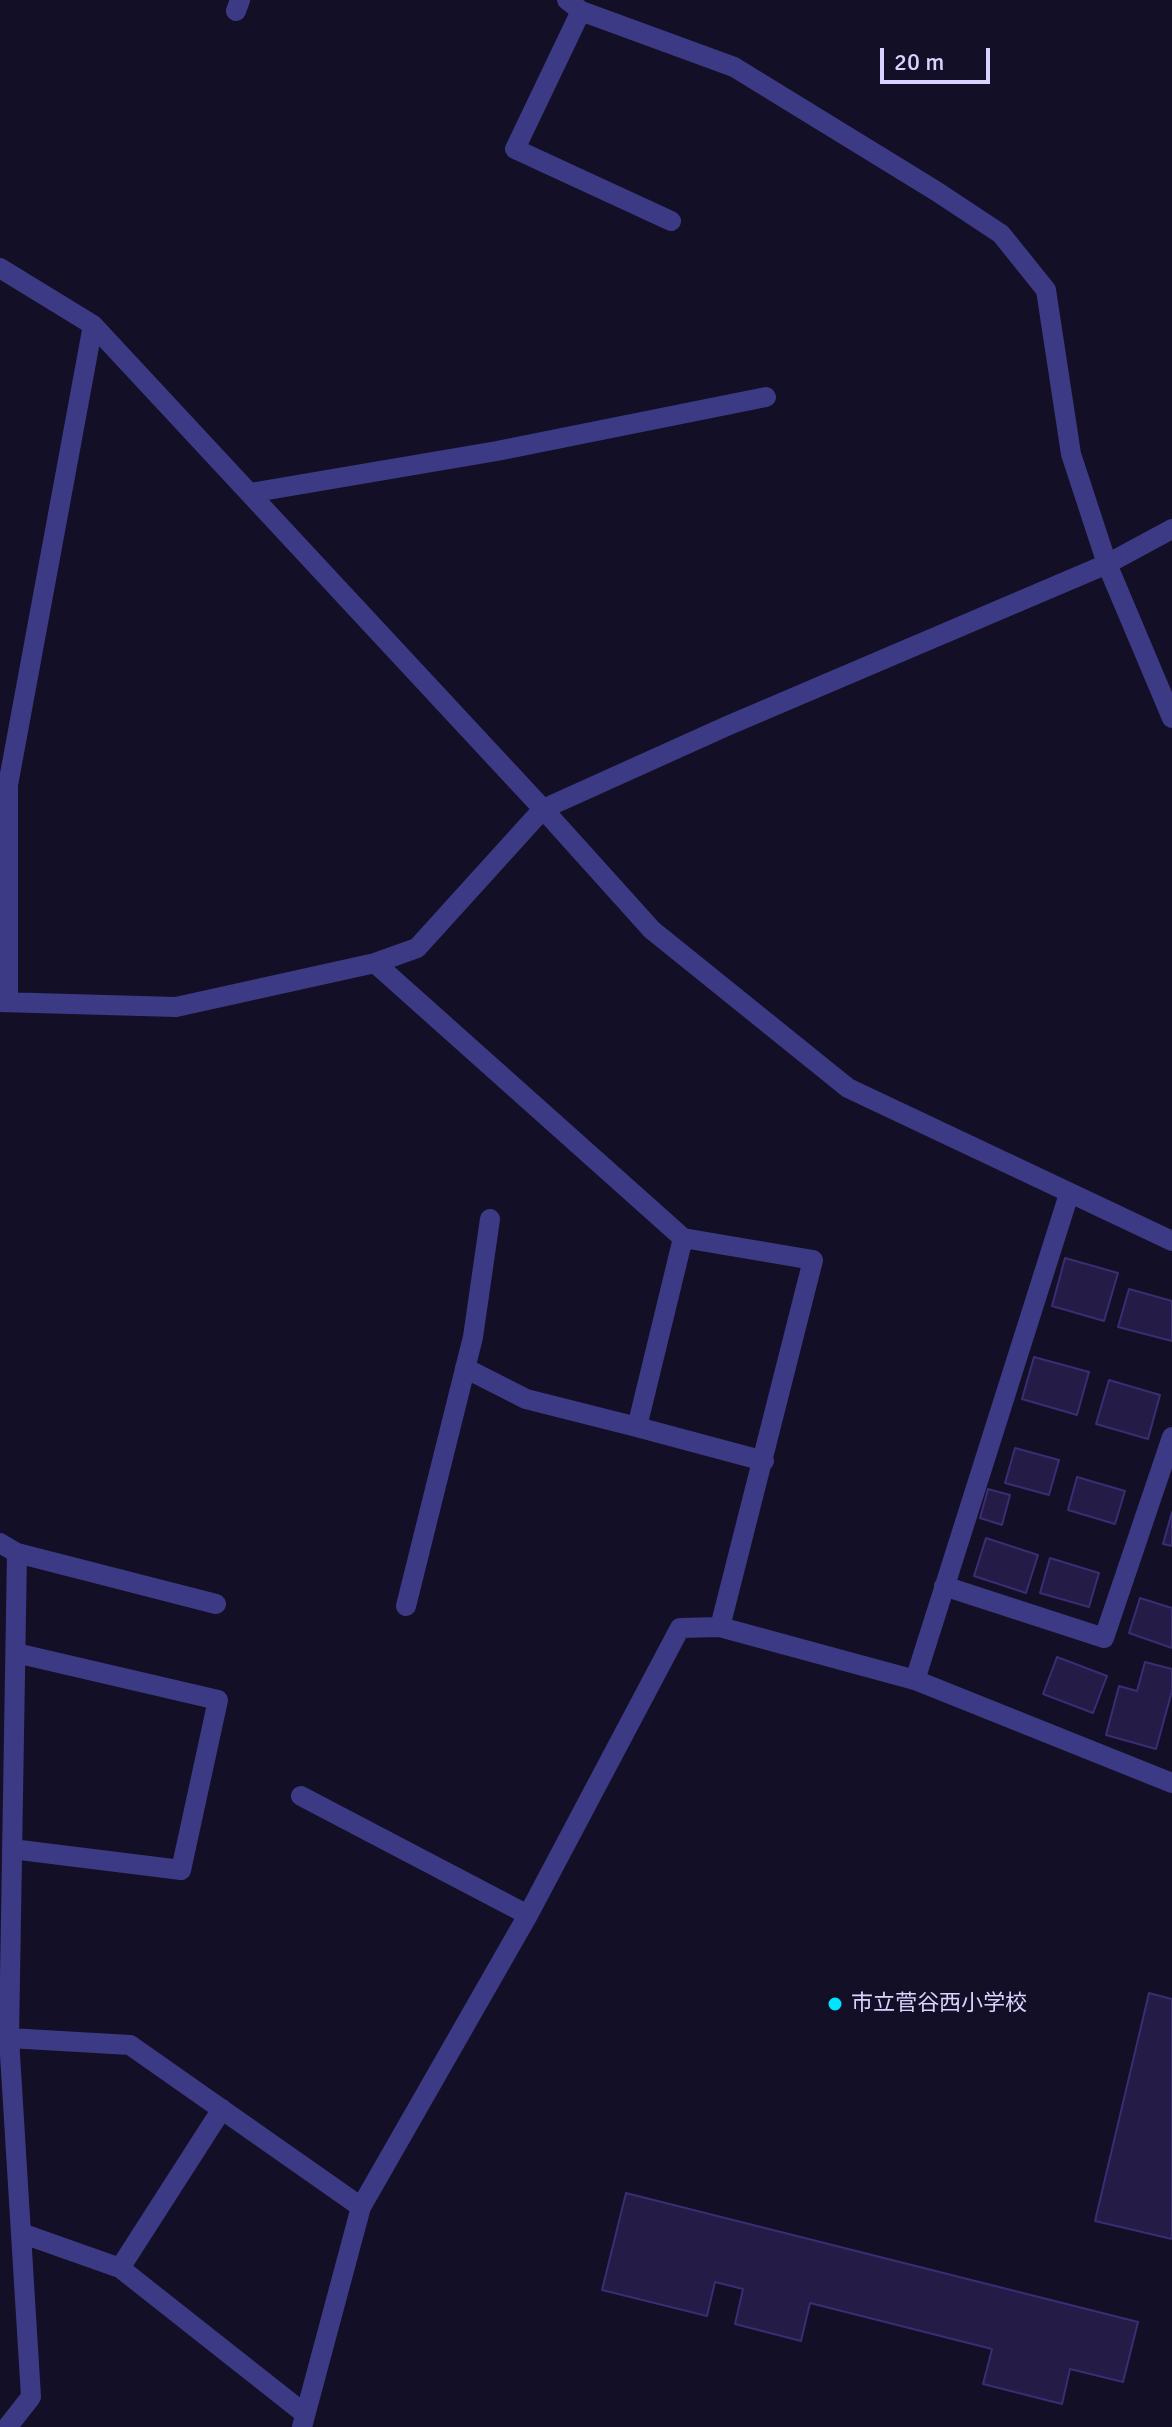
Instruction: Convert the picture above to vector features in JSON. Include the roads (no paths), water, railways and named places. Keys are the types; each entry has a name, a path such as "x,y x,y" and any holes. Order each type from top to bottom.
{"street":[{"path":"671,221 515,149 574,6 734,67 1001,234 1046,290 1071,454 1107,564 1172,718"},
{"path":"0,268 93,325 652,930 848,1088 1172,1241"},
{"path":"93,325 8,785 4,1002 176,1007 375,963 417,948 543,809 727,726 1107,564 1172,529"},
{"path":"250,493 497,451 766,397"},
{"path":"375,963 683,1238 813,1260 720,1627"},
{"path":"915,1680 1069,1194"},
{"path":"406,1606 473,1337 490,1219"},
{"path":"637,1427 683,1238"},
{"path":"465,1368 526,1399 764,1461"},
{"path":"944,1586 1104,1638 1172,1437"},
{"path":"7,2424 31,2397 9,2038 16,1653 9,1548 216,1604"},
{"path":"21,2233 120,2268 304,2421 361,2207 528,1915 680,1628 720,1627 915,1680 1172,1783"},
{"path":"12,1849 181,1870 218,1700 16,1653"},
{"path":"301,1796 528,1915"},
{"path":"9,2038 130,2045 361,2207"},
{"path":"120,2268 222,2109"}],"place":[{"name":"市立菅谷西小学校","path":"835,2004"}]}
